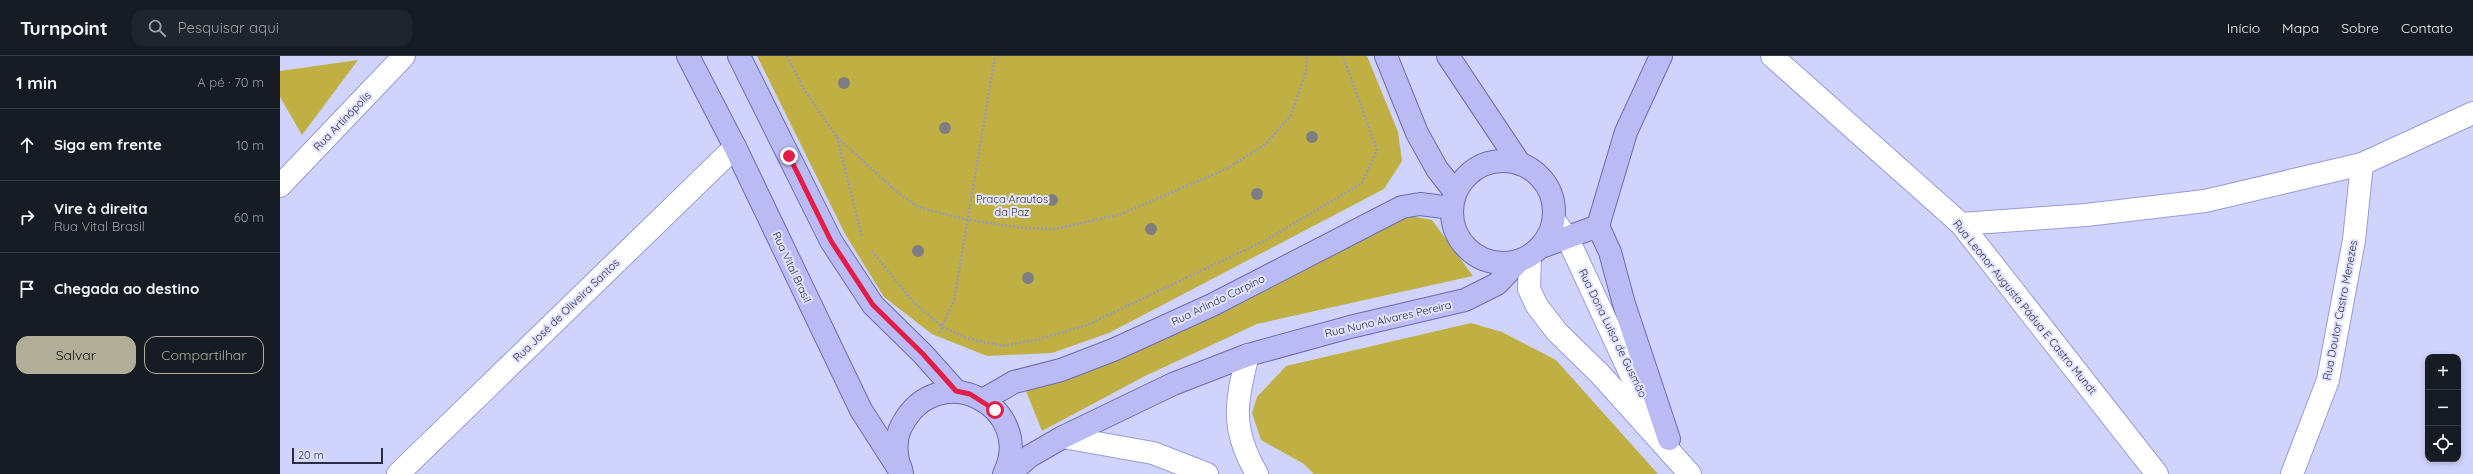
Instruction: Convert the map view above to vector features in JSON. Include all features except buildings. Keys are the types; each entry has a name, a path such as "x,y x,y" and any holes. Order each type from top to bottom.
{"main road":[{"name":"Rua Vital Brasil","path":"688,56 735,147 861,410 903,474"},
{"path":"739,56 831,241 873,305 923,354 956,391"},
{"path":"1386,56 1417,133 1454,200"},
{"path":"1448,56 1520,164"},
{"path":"1661,56 1626,132 1598,226 1610,252 1624,304 1669,439"},
{"path":"1531,255 1554,220 1554,205 1548,188 1536,173 1520,164 1501,160 1482,165 1466,176 1454,200 1454,225 1460,240 1471,252 1485,261 1502,264 1531,255 1598,226"},
{"name":"Rua Arlindo Carpino","path":"983,400 1014,382 1061,370 1113,350 1212,305 1402,207 1454,200"},
{"name":"Rua Nuno Alvares Pereira","path":"1248,355 1350,327 1465,300 1497,284 1531,255"},
{"path":"1009,474 1030,456 1063,437 1173,384 1248,355"},
{"path":"903,474 898,463 897,446 900,428 909,412 922,400 938,393 956,391 970,394 983,400 995,410 1004,422 1010,437 1010,453 1004,474"}],"street":[{"name":"Rua Artinópolis","path":"280,186 404,56"},
{"name":"Rua Leonor Augusta Pádua E Castro Mundt","path":"1772,56 1961,224 2157,474"},
{"path":"1961,224 2086,215 2204,200 2362,164 2473,113"},
{"name":"Rua José de Oliveira Santos","path":"398,474 735,147"},
{"name":"Rua Doutor Castro Menezes","path":"2292,474 2328,380 2353,247 2362,164"},
{"name":"Rua Dona Luísa de Gusmão","path":"1554,220 1568,239 1632,377 1687,470"},
{"name":"Rua Dona Luísa de Gusmão","path":"1531,255 1529,289 1537,306 1557,332 1600,374 1687,470"},
{"path":"1248,355 1238,396 1238,429 1249,461 1257,474"},
{"path":"1063,437 1153,453 1207,474"}],"path":[{"path":"787,56 805,91 837,137 896,191 918,207 968,220 1024,228 1055,229 1083,224 1121,214 1226,168 1266,144 1291,115 1306,72 1307,56"},
{"path":"923,354 943,327 954,301 995,56"},
{"path":"868,245 914,303 943,327 966,338 1002,346 1036,340 1087,325 1266,240 1362,183 1378,150 1343,56"},
{"path":"837,137 863,240"}],"green space":[{"name":"Praça Arautos da Paz","path":"757,56 1367,56 1398,132 1402,161 1384,189 1109,333 1052,353 987,356 932,334 884,297 845,234"},
{"path":"358,60 302,135 280,97 280,71"},
{"path":"1410,216 1432,220 1473,276 1257,324 1145,376 1042,431 1024,386 1245,297"},
{"path":"1471,323 1502,332 1556,360 1658,474 1314,474 1304,464 1261,440 1252,413 1257,397 1286,366"}],"route":[{"path":"789,156 831,241 873,305 923,354 956,391 970,394 983,400 995,410"}]}
